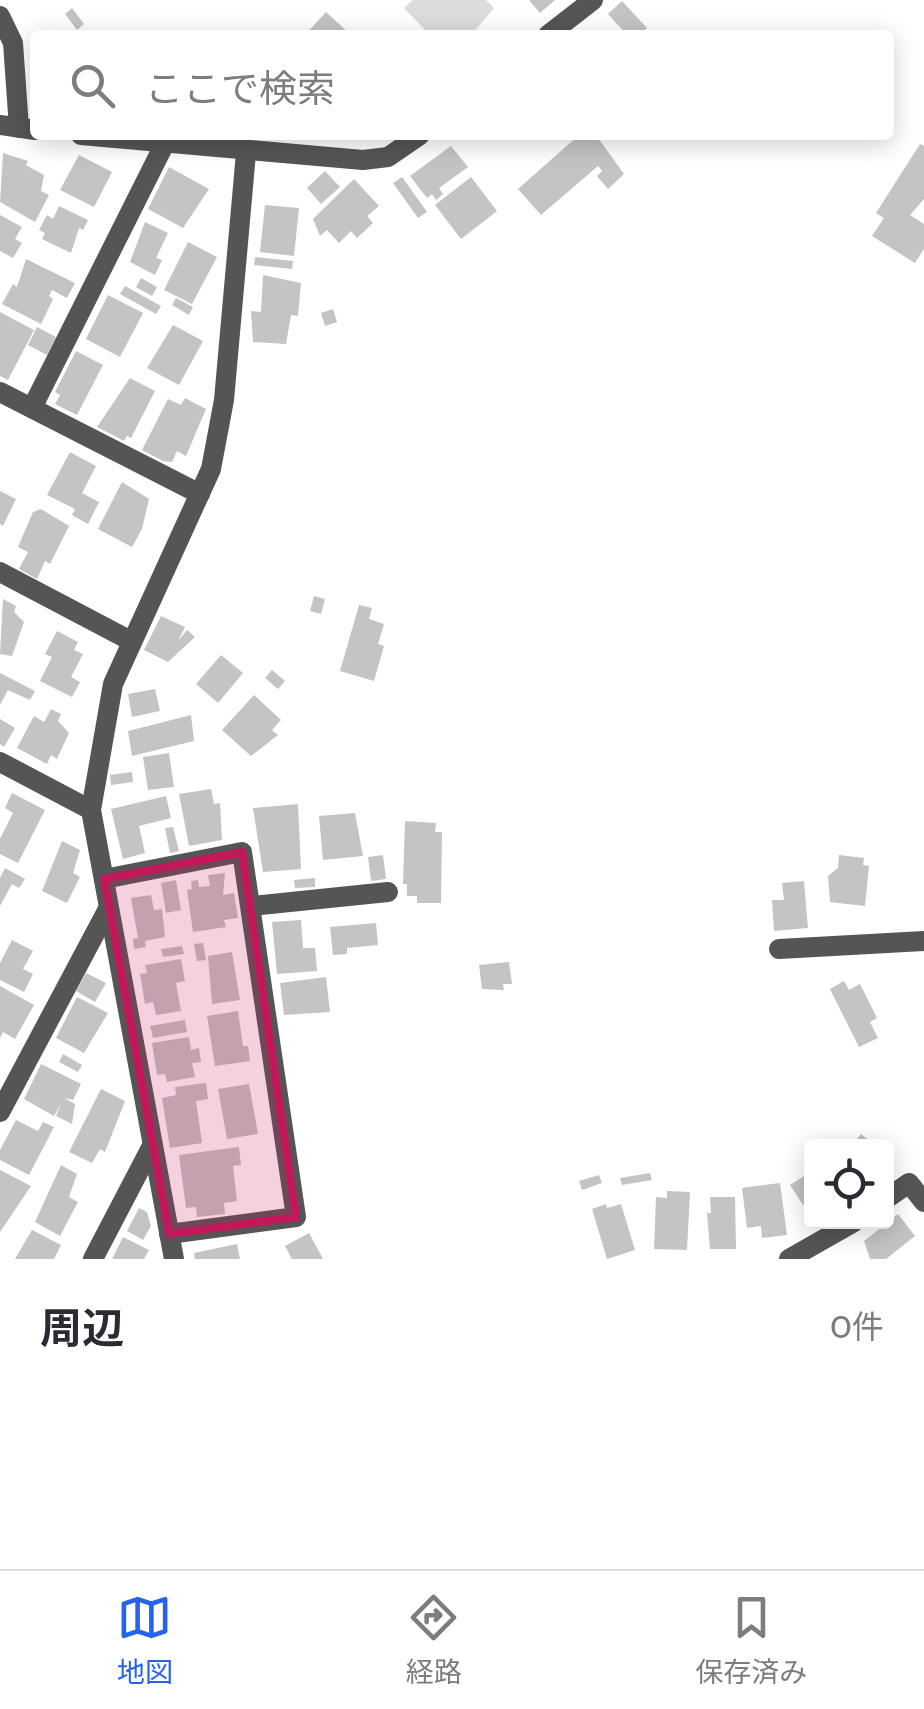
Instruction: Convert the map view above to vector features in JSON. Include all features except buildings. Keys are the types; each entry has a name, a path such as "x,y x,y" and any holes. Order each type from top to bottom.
{"street":[{"path":"554,30 593,0"},
{"path":"0,16 13,43 11,128"},
{"path":"122,140 246,153 376,159 388,157 413,140"},
{"path":"32,408 164,145"},
{"path":"174,1259 91,810 113,684 211,469 224,400 246,153"},
{"path":"0,392 200,494"},
{"path":"0,572 130,641"},
{"path":"0,789 6,765 91,810"},
{"path":"104,879 242,852 252,906 296,1216 169,1234"},
{"path":"252,906 388,892"},
{"path":"0,1112 108,909"},
{"path":"779,949 924,941"},
{"path":"93,1259 152,1146"},
{"path":"894,1194 909,1184 924,1202"},
{"path":"789,1259 842,1229"}],"highlighted area":[{"path":"242,852 296,1217 169,1234 104,879"}],"shaded area":[{"path":"413,0 486,0 494,8 475,30 425,30 404,8"}]}
